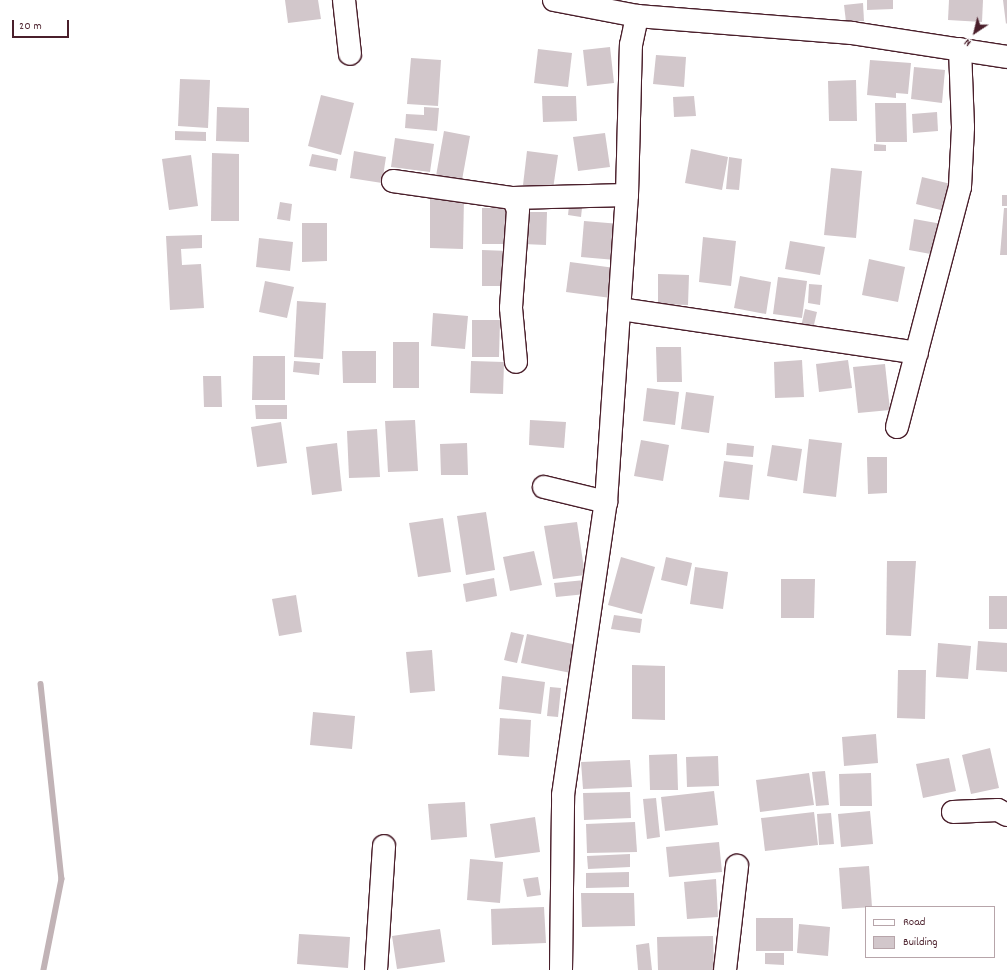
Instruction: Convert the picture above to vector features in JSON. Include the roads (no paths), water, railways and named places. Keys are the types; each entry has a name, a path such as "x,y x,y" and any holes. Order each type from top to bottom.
{"street":[{"path":"344,0 350,54"},
{"path":"554,0 637,16 852,33 1007,57"},
{"path":"561,970 563,795 606,502 627,195 631,45 637,16"},
{"path":"897,427 960,187 963,127 960,50"},
{"path":"393,181 514,198 627,195"},
{"path":"514,198 518,210 511,308 516,362"},
{"path":"620,309 917,353"},
{"path":"544,487 606,502"},
{"path":"954,812 998,810 1007,815"},
{"path":"376,970 384,846"},
{"path":"725,970 737,866"}],"waterway":[{"path":"41,684 62,879 44,970"}]}
